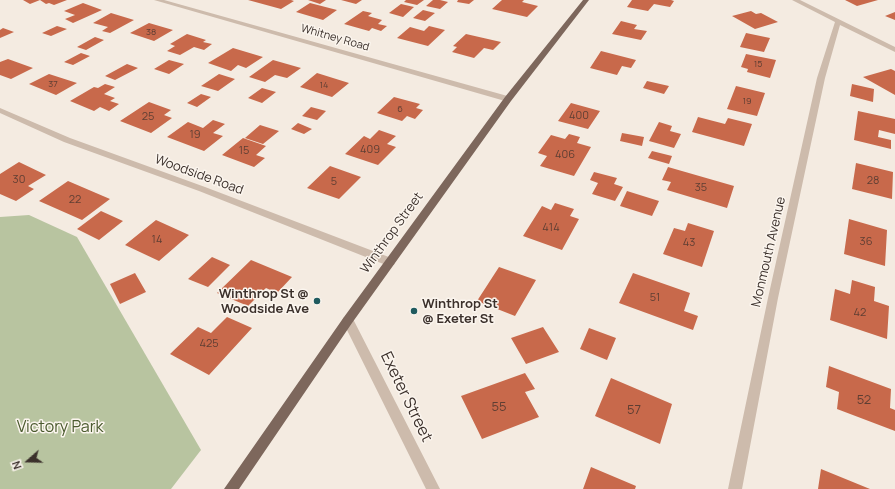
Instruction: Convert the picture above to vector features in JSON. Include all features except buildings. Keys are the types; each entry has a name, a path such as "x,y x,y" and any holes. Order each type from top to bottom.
{"main road":[{"name":"Winthrop Street","path":"230,489 348,320 508,99 586,0"}],"street":[{"name":"Whitney Road","path":"157,0 508,99"},
{"path":"795,0 895,50"},
{"name":"Monmouth Avenue","path":"735,489 773,298 821,78 838,22"},
{"name":"Woodside Road","path":"0,110 67,140 202,189 390,262"},
{"name":"Exeter Street","path":"348,320 433,489"}],"green space":[{"name":"Victory Park","path":"29,215 77,237 201,450 171,489 0,489 0,217"}],"place":[{"name":"Winthrop St @ Woodside Ave","path":"317,301"},
{"name":"Winthrop St @ Exeter St","path":"414,311"}]}
